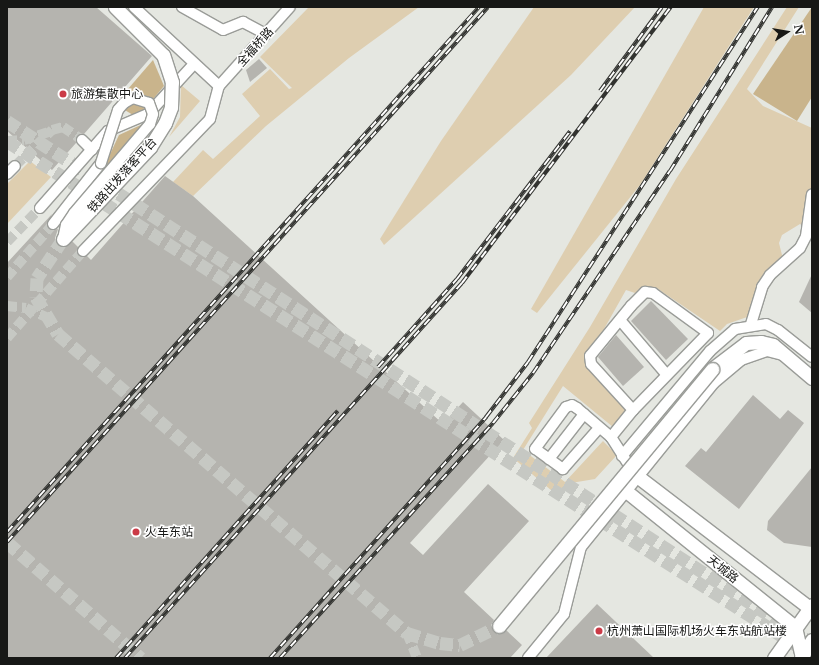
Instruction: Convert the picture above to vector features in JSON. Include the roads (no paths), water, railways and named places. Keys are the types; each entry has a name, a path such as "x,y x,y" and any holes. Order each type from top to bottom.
{"main road":[{"name":"铁路出发落客平台","path":"63,239 150,147 165,123 171,107 172,82 163,54 115,7"},
{"path":"500,626 712,369 746,343 761,342 773,345 812,378"},
{"name":"天城路","path":"636,476 811,608"},
{"name":"天城路","path":"626,490 796,627"},
{"path":"774,658 811,608"},
{"path":"796,627 802,658"},
{"path":"802,658 812,640"}],"street":[{"path":"83,252 210,119 219,86 134,7"},
{"path":"182,7 222,30 243,22 266,34"},
{"name":"全福桥路","path":"219,86 290,7"},
{"path":"40,208 108,131 148,114 194,64"},
{"path":"53,224 101,163 118,110 124,103 133,98 149,103 153,114 150,124 74,213 66,225 63,239"},
{"path":"82,140 92,150"},
{"path":"7,174 16,166"},
{"path":"751,324 762,287 770,275 800,248 806,236 812,194"},
{"path":"611,437 633,410 708,333 654,293 646,292 590,356 591,364 633,410"},
{"path":"620,320 667,375"},
{"path":"622,456 721,339 735,329 751,324 766,324 778,330 812,358"},
{"path":"528,658 564,614 581,547 636,476 726,370 741,360 767,351 789,357"},
{"path":"600,428 564,469 535,449 566,407 572,405 611,437 636,476"},
{"path":"549,459 584,414"}],"tunnel":[{"path":"7,121 812,643"},
{"path":"15,166 52,130 63,127 82,140"},
{"path":"7,141 24,140 48,132"},
{"path":"7,141 812,655"},
{"path":"7,242 40,208"},
{"path":"7,277 53,224"},
{"path":"63,239 37,278 36,297 58,334 407,633 440,643 460,645 499,626"},
{"path":"7,338 83,251"},
{"path":"7,306 26,308 46,317"},
{"path":"7,542 141,658"},
{"path":"407,633 417,658"}],"railway":[{"path":"7,532 479,7"},
{"path":"7,542 488,7"},
{"path":"600,91 662,7"},
{"path":"125,658 462,283 671,7"},
{"path":"270,658 486,417 528,362 758,7"},
{"path":"280,658 493,423 533,373 670,171 772,7"},
{"path":"378,367 457,279 570,131"},
{"path":"116,658 338,411"}],"place":[{"name":"旅游集散中心","path":"63,94"},
{"name":"火车东站","path":"136,532"},
{"name":"杭州萧山国际机场火车东站航站楼","path":"599,631"}]}
